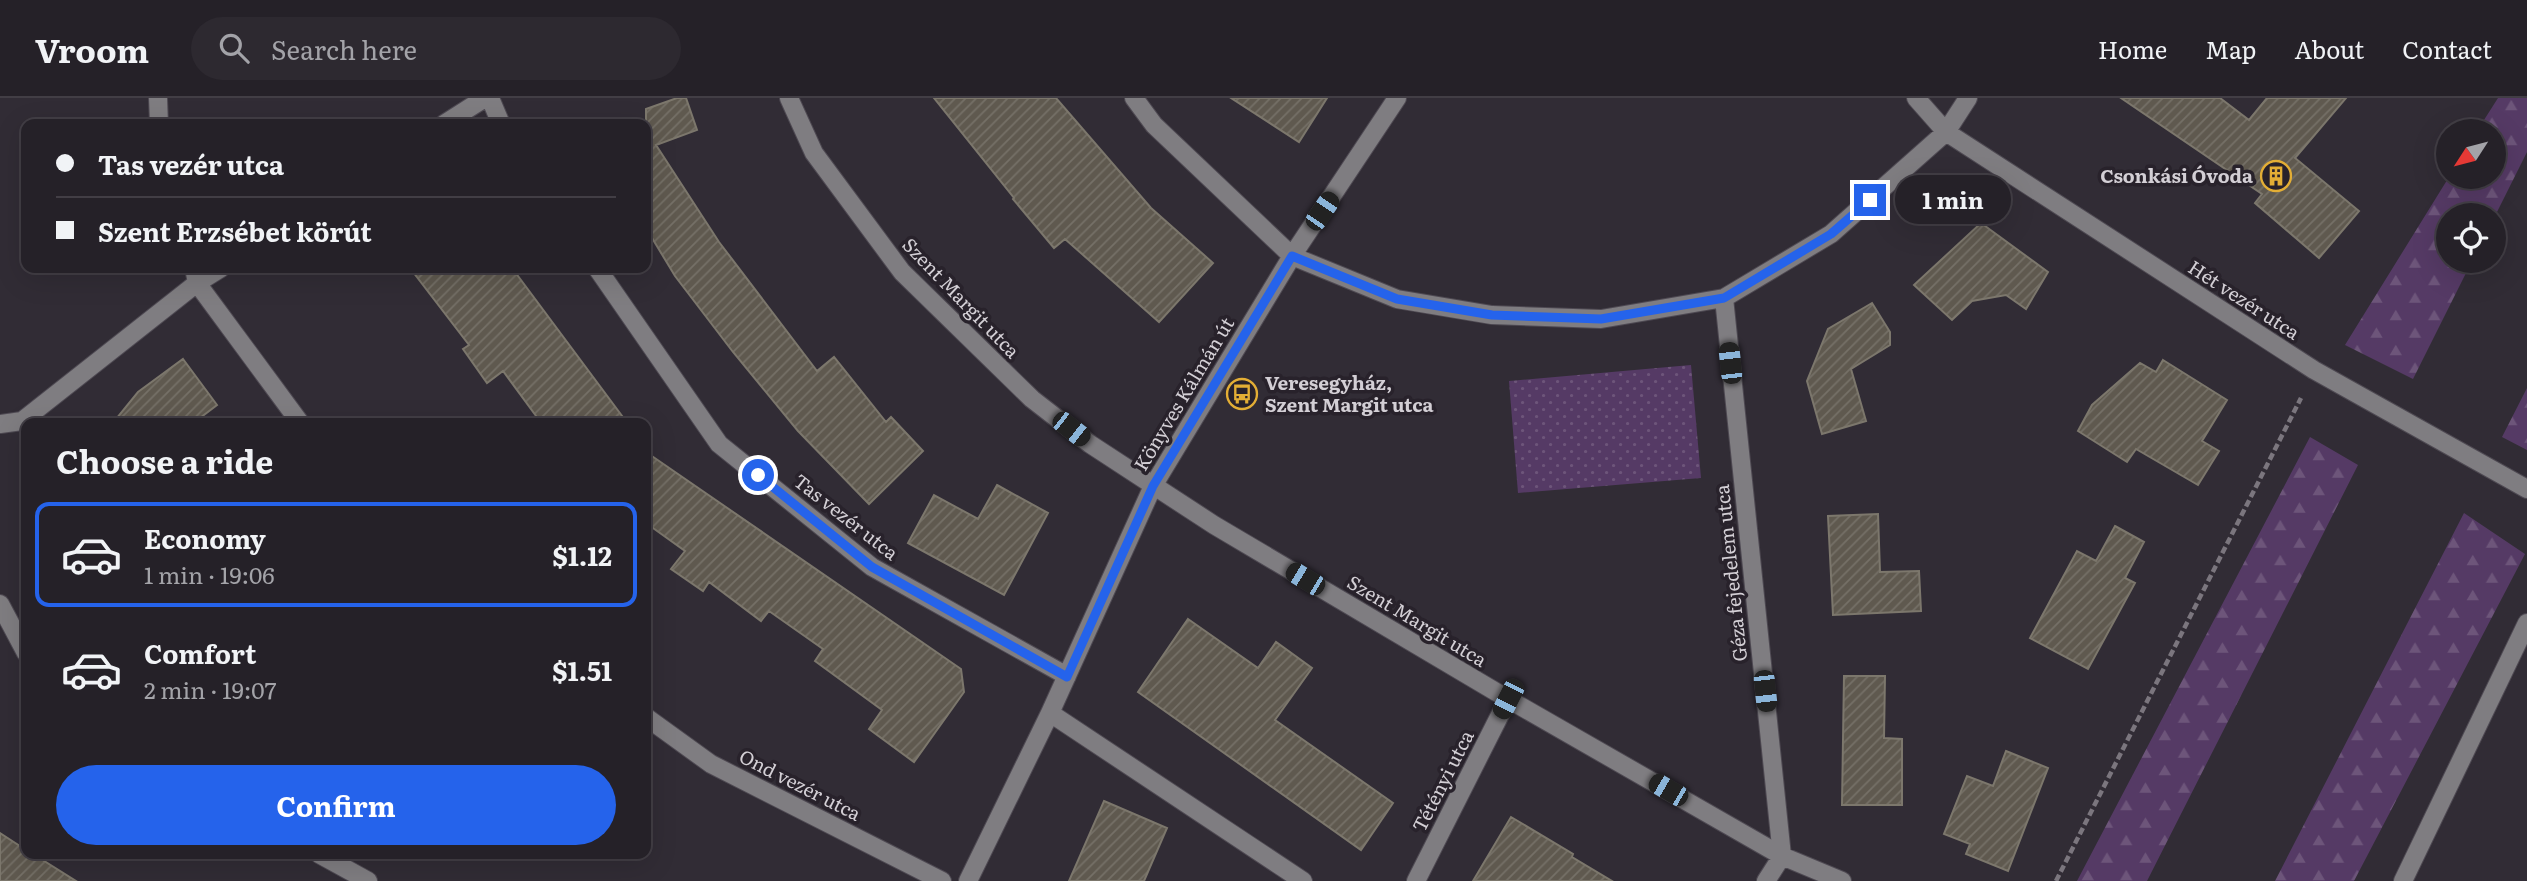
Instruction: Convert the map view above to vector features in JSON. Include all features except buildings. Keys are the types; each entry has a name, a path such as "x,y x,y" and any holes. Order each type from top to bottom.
{"street":[{"path":"159,98 159,119"},
{"path":"452,119 487,98 498,119"},
{"name":"Szent Margit utca","path":"789,98 814,153 902,272 1032,399 1090,444 1214,525 1508,699 1782,856 1842,881"},
{"path":"1134,98 1154,125 1292,256 1397,299 1492,315 1601,319 1724,298 1831,234 1946,132 1968,98"},
{"name":"Könyves Kálmán út","path":"968,881 1067,677 1153,486 1292,256 1397,98"},
{"name":"Hét vezér utca","path":"1916,98 1946,132 2314,370 2527,489"},
{"name":"Tas vezér utca","path":"600,273 719,444 872,567 1067,677"},
{"path":"26,418 196,275 297,418"},
{"name":"Géza fejedelem utca","path":"1724,298 1782,856"},
{"path":"0,424 21,421"},
{"path":"0,604 21,644"},
{"path":"2403,881 2527,623"},
{"name":"Tétényi utca","path":"1416,881 1508,699"},
{"path":"1050,713 1303,881"},
{"name":"Ond vezér utca","path":"651,721 711,764 942,881"},
{"path":"1766,881 1782,856"},
{"path":"328,859 368,881"}],"path":[{"path":"2056,881 2314,370"}],"green space":[{"path":"2498,98 2527,98 2527,152 2502,203 2436,203 2436,273 2466,273 2413,379 2345,345 2442,189 2506,189 2506,119 2485,119"},
{"path":"1691,365 1701,478 1518,493 1509,381"},
{"path":"2527,388 2527,450 2502,437"},
{"path":"2310,437 2358,465 2147,881 2077,881"},
{"path":"2464,513 2525,554 2354,881 2275,881"}],"place":[{"name":"Csonkási Óvoda","path":"2276,176"},
{"name":"Veresegyház, Szent Margit utca","path":"1242,394"}],"route":[{"path":"758,475 872,567 1067,677 1153,486 1292,256 1397,299 1492,315 1601,319 1724,298 1831,234 1870,200"}]}
